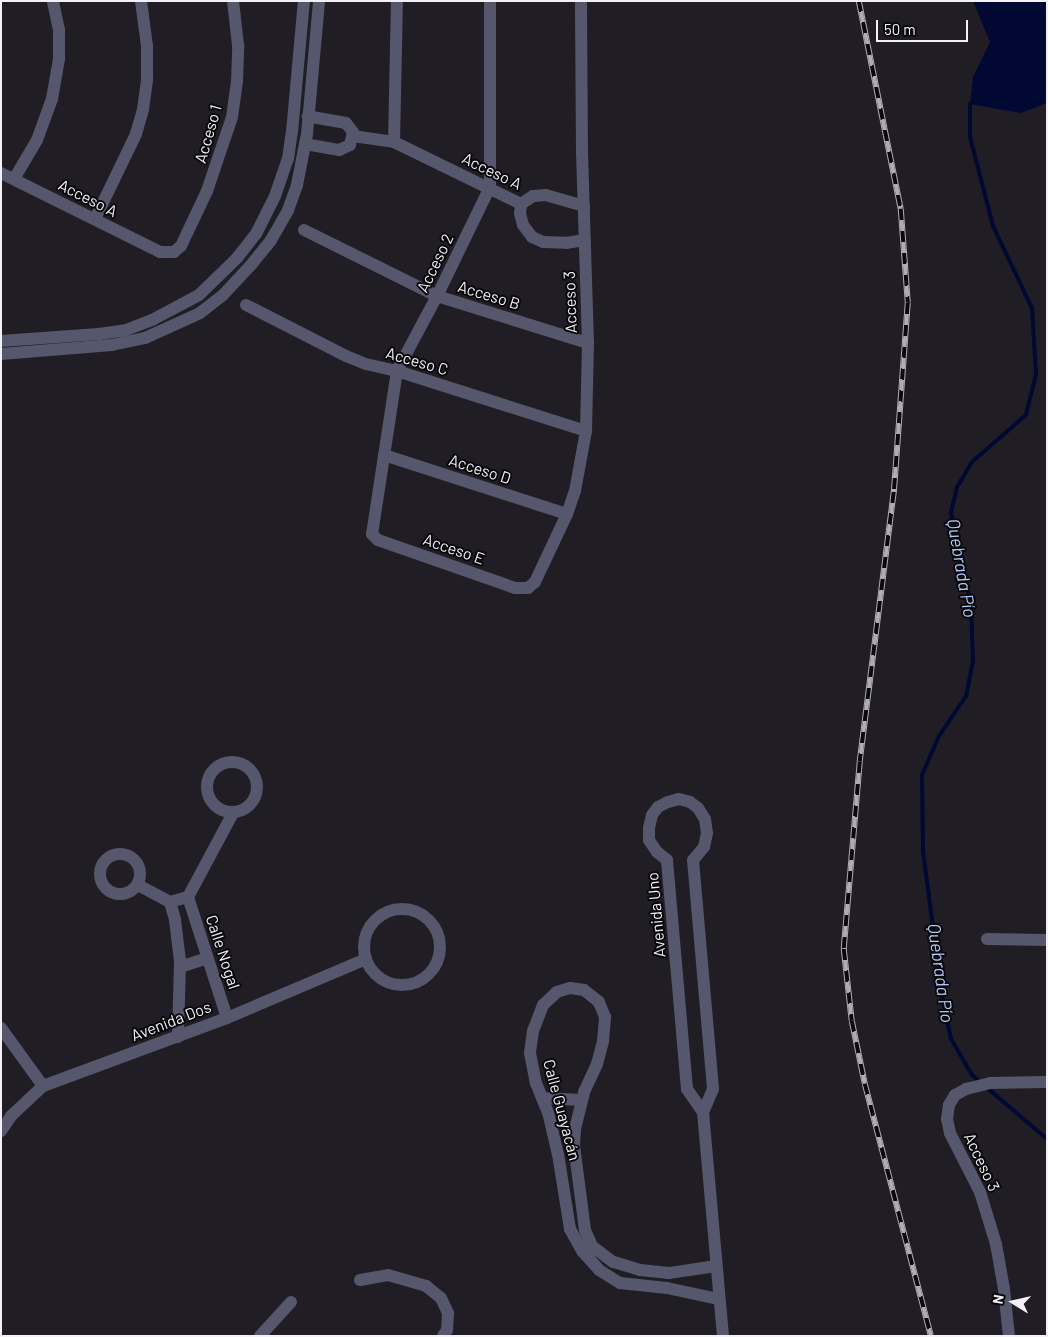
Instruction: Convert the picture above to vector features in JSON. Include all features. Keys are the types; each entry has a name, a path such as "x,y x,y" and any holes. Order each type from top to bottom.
{"street":[{"path":"14,179 37,140 52,98 59,59 59,30 54,1"},
{"path":"95,219 136,134 143,108 147,46 141,1"},
{"name":"Acceso 1","path":"160,252 174,252 181,246 207,191 224,145 232,117 237,82 238,45 233,1"},
{"path":"1,341 99,334 126,330 152,320 199,295 238,258 256,234 275,196 288,159 304,1"},
{"path":"1,354 112,345 145,338 200,313 223,296 271,240 288,210 297,185 305,144 319,1"},
{"path":"394,142 397,1"},
{"name":"Acceso 2","path":"372,534 397,371 437,296 490,187 490,1"},
{"name":"Acceso 3","path":"528,588 536,582 567,514 575,492 586,431 588,343 581,1"},
{"path":"305,144 339,150 350,145 353,136 351,127 346,123 308,116"},
{"name":"Acceso A","path":"353,136 394,142 490,187 521,204"},
{"name":"Acceso A","path":"1,173 160,252"},
{"name":"Acceso A","path":"584,206 546,194 533,196 521,204 520,213 523,225 532,237 543,242 555,244 585,240"},
{"name":"Acceso B","path":"304,230 437,296 588,343"},
{"name":"Acceso C","path":"246,305 346,356 366,364 397,371 586,431"},
{"name":"Acceso D","path":"384,455 567,514"},
{"name":"Acceso E","path":"372,534 378,540 515,588 528,588"},
{"path":"138,885 170,902 188,897 233,812 249,806 257,791 254,774 241,763 233,762 217,767 211,773 207,790 209,798 217,808 233,812"},
{"name":"Avenida Uno","path":"703,1112 688,1089 667,860 657,852 649,840 652,815 658,807 668,802 679,800 690,802 698,808 705,819 707,832 704,847 693,860 713,1088 703,1112 722,1336"},
{"name":"Calle Nogal","path":"188,897 227,1018"},
{"path":"170,902 175,920 180,967 178,1037"},
{"path":"406,909 419,913 430,920 437,932 440,942 439,955 434,968 425,978 412,984 399,985 386,982 372,971 366,959 364,946 370,928 378,918 390,911 406,909"},
{"path":"987,939 1047,940"},
{"path":"180,967 208,958"},
{"name":"Avenida Dos","path":"1,1132 11,1116 43,1086 227,1018 366,959"},
{"name":"Calle Guayacán","path":"716,1266 670,1273 640,1270 612,1262 592,1246 585,1230 574,1145 575,1129 582,1100 601,1048 605,1018 599,1002 584,990 570,988 557,992 543,1005 533,1031 530,1053 536,1083 558,1154 570,1229 583,1252 599,1270 620,1283 667,1288 718,1299"},
{"path":"1,1028 43,1086"},
{"name":"Acceso 3","path":"1009,1336 996,1244 980,1192 950,1133 947,1119 949,1105 955,1095 966,1089 990,1083 1047,1082"},
{"path":"542,1098 582,1100"},
{"path":"564,1194 581,1193"},
{"path":"639,1286 640,1270"},
{"path":"360,1280 388,1275 426,1286 441,1298 448,1313 447,1330 443,1336"},
{"path":"260,1336 291,1302"}],"water":[{"path":"973,1 1047,1 1047,103 1021,113 970,104 973,77 990,42"}],"waterway":[{"name":"Quebrada Pío","path":"970,104 970,137 993,226 1032,308 1036,374 1026,415 972,462 957,487 951,513 971,604 973,661 966,696 939,736 922,775 923,851 942,996 951,1039 972,1075 980,1082"},
{"name":"Quebrada Pío","path":"986,1087 1047,1139"}],"railway":[{"path":"859,1 901,209 908,303 894,492 860,762 844,949 852,1021 865,1084 931,1336"}]}
